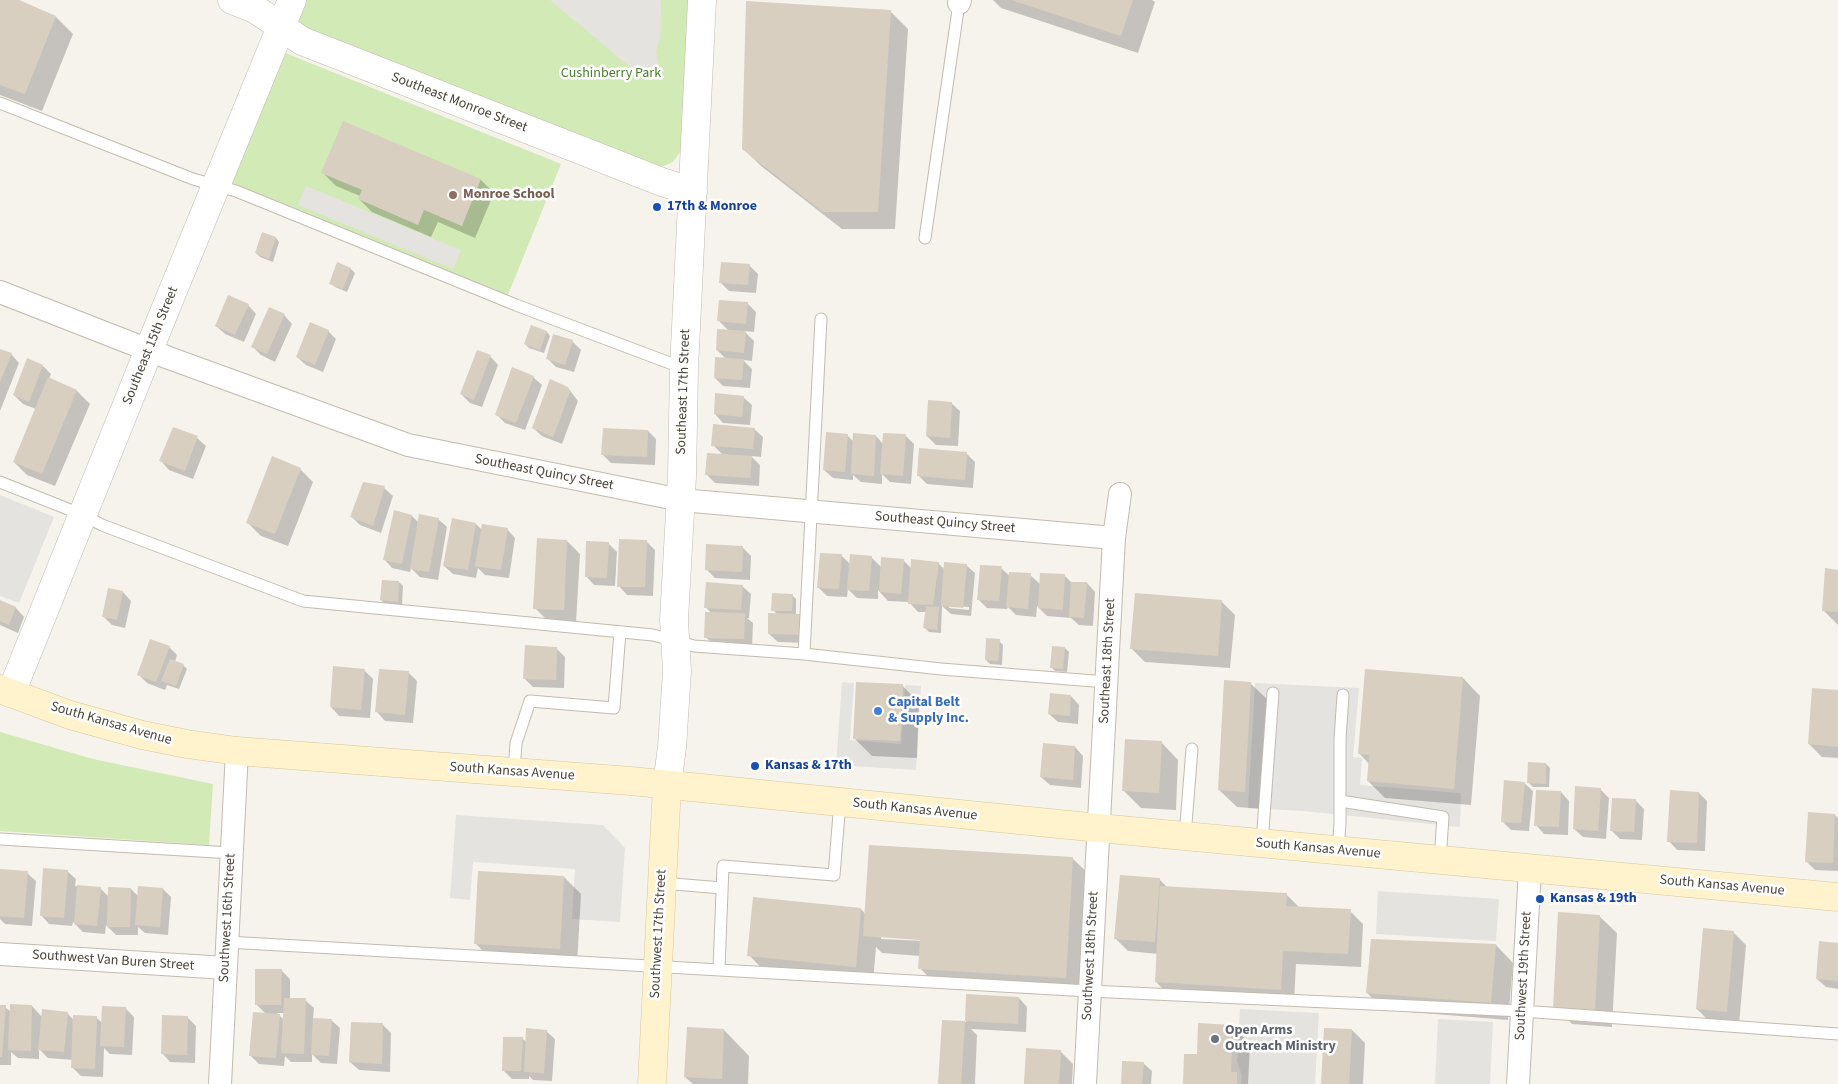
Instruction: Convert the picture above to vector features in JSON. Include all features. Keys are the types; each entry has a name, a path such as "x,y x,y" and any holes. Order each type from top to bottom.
{"main road":[{"name":"South Kansas Avenue","path":"6,691 70,715 142,735 236,751 667,784 1099,828 1838,897"},
{"name":"Southwest 17th Street","path":"652,1084 667,784"}],"street":[{"name":"Southeast Monroe Street","path":"232,0 255,9 302,41 643,175 693,192"},
{"name":"Southeast 15th Street","path":"6,691 83,515 292,0"},
{"name":"Southeast 17th Street","path":"667,784 673,728 676,671 674,620 681,500 684,368 702,0"},
{"name":"Southeast Quincy Street","path":"0,292 149,350 408,445 681,500 1114,538"},
{"name":"Southeast 18th Street","path":"1099,828 1114,538 1120,494"},
{"name":"Southwest 16th Street","path":"220,1084 236,751"},
{"name":"Southwest 18th Street","path":"1085,1084 1099,828"},
{"name":"Southwest 19th Street","path":"1518,1084 1530,869"},
{"name":"Southwest Van Buren Street","path":"0,954 226,968"}],"lane":[{"path":"925,238 959,2"},
{"path":"0,103 193,179 236,191 516,305 684,368"},
{"path":"804,654 821,319"},
{"path":"0,482 83,515 102,525 303,601 653,635 694,646 804,654 941,669 1107,682"},
{"path":"514,772 516,744 530,701 614,708 620,632"},
{"path":"1262,843 1274,693"},
{"path":"1338,851 1340,739 1343,695"},
{"path":"1185,836 1192,749"},
{"path":"720,969 723,866 834,875 840,802"},
{"path":"1340,802 1443,817 1440,860"},
{"path":"0,839 232,853"},
{"path":"662,883 722,888"},
{"path":"227,942 1089,991 1522,1012 1838,1034"}],"green space":[{"name":"Cushinberry Park","path":"305,0 690,0 681,151 673,162 652,169 304,33 297,21"},
{"path":"283,52 561,164 508,295 231,182"},
{"path":"0,732 93,759 213,784 209,845 0,831"}],"shaded area":[{"path":"550,0 661,0 660,38 656,51 659,68 658,74 647,81"},
{"path":"306,186 461,250 453,269 298,205"},
{"path":"0,495 54,517 19,603 0,596"},
{"path":"842,682 854,683 850,740 901,744 905,685 921,686 916,770 836,765"},
{"path":"1255,683 1359,688 1353,757 1362,758 1360,785 1461,793 1460,827 1303,811 1248,808"},
{"path":"456,815 603,825 625,848 620,922 572,919 575,869 473,862 470,900 450,898"},
{"path":"1378,891 1499,899 1496,941 1376,934"},
{"path":"1240,1009 1319,1013 1315,1084 1241,1084 1242,1076 1237,1061"},
{"path":"1438,1019 1493,1022 1490,1084 1435,1084"}],"building":[{"path":"0,0 19,0 56,16 25,94 0,85"},
{"path":"1011,0 1133,0 1121,36"},
{"path":"746,1 891,10 878,212 823,212 742,149"},
{"path":"343,121 481,179 462,226 424,210 418,225 358,199 362,190 321,173"},
{"path":"262,232 276,237 269,259 255,253"},
{"path":"337,262 351,268 343,289 329,284"},
{"path":"721,262 750,264 748,285 719,283"},
{"path":"228,295 249,304 235,335 215,326"},
{"path":"719,300 748,302 746,324 717,321"},
{"path":"269,307 285,314 267,354 251,347"},
{"path":"310,322 329,330 315,365 296,357"},
{"path":"531,325 547,331 540,350 524,344"},
{"path":"717,329 746,331 744,353 716,350"},
{"path":"553,334 573,340 565,365 546,359"},
{"path":"0,349 12,353 0,382"},
{"path":"477,350 491,355 474,400 460,394"},
{"path":"715,357 744,359 742,380 714,378"},
{"path":"27,358 43,365 29,402 13,395"},
{"path":"512,367 534,376 516,423 495,415"},
{"path":"48,377 77,390 42,474 13,462"},
{"path":"550,379 568,387 570,392 553,437 532,428"},
{"path":"715,393 744,396 742,417 714,414"},
{"path":"928,400 952,402 950,438 926,436"},
{"path":"713,424 755,428 753,449 711,446"},
{"path":"173,427 198,436 185,471 159,461"},
{"path":"603,428 648,430 647,457 601,455"},
{"path":"826,432 848,434 845,472 823,470"},
{"path":"853,433 876,435 874,476 851,474"},
{"path":"883,433 906,434 903,476 880,474"},
{"path":"919,448 967,452 965,480 917,476"},
{"path":"707,453 752,456 750,478 705,475"},
{"path":"272,456 301,468 275,534 246,523"},
{"path":"363,482 385,486 373,526 350,517"},
{"path":"394,510 412,515 402,564 383,560"},
{"path":"419,514 439,518 429,572 410,569"},
{"path":"452,518 476,523 468,570 443,566"},
{"path":"482,524 508,528 501,570 475,566"},
{"path":"537,538 567,540 564,610 533,609"},
{"path":"619,539 647,540 645,587 617,587"},
{"path":"586,541 609,542 607,578 585,577"},
{"path":"706,544 743,546 742,572 705,570"},
{"path":"820,553 842,554 839,589 817,588"},
{"path":"850,554 872,556 869,591 847,590"},
{"path":"881,557 904,559 901,594 879,592"},
{"path":"911,559 939,562 933,605 908,604"},
{"path":"944,562 967,564 963,608 941,606"},
{"path":"980,565 1002,566 999,601 977,600"},
{"path":"1825,568 1838,570 1838,612 1822,611"},
{"path":"1009,572 1031,573 1028,609 1006,607"},
{"path":"1040,573 1065,574 1063,610 1038,608"},
{"path":"382,580 399,581 398,602 380,600"},
{"path":"706,582 743,585 741,610 704,608"},
{"path":"1071,582 1087,582 1084,618 1069,617"},
{"path":"108,588 123,591 117,620 102,617"},
{"path":"772,593 793,594 792,611 771,611"},
{"path":"1135,593 1222,600 1218,656 1130,649"},
{"path":"0,600 16,607 9,625 0,621"},
{"path":"926,606 939,607 937,630 923,628"},
{"path":"705,612 745,613 744,639 704,638"},
{"path":"768,613 800,614 800,635 768,634"},
{"path":"986,638 1000,639 998,661 985,660"},
{"path":"150,639 170,646 156,682 137,675"},
{"path":"525,645 557,647 556,680 523,679"},
{"path":"1052,646 1065,647 1063,669 1050,668"},
{"path":"170,659 184,664 176,686 161,681"},
{"path":"333,666 365,669 361,710 330,707"},
{"path":"379,669 409,671 405,715 375,712"},
{"path":"1365,669 1463,677 1454,789 1367,781 1369,755 1358,754"},
{"path":"1224,680 1251,682 1245,792 1218,790"},
{"name":"Capital Belt & Supply Inc.","path":"856,682 903,684 900,741 853,739"},
{"path":"1812,688 1838,690 1838,747 1808,744"},
{"path":"1050,693 1071,695 1070,716 1048,714"},
{"path":"1125,739 1162,741 1159,793 1122,791"},
{"path":"1043,743 1075,746 1073,780 1040,777"},
{"path":"1528,762 1546,763 1546,784 1527,783"},
{"path":"1504,780 1525,782 1521,823 1501,822"},
{"path":"1575,786 1601,788 1598,831 1573,829"},
{"path":"1536,790 1561,791 1559,827 1534,826"},
{"path":"1670,790 1699,792 1697,843 1667,842"},
{"path":"1612,798 1636,799 1634,832 1610,831"},
{"path":"1808,812 1835,814 1833,863 1805,862"},
{"path":"869,845 1073,857 1066,978 918,969 920,940 863,936"},
{"path":"43,868 68,870 64,918 40,916"},
{"path":"0,869 28,871 24,918 0,916"},
{"path":"478,871 564,876 560,949 474,944"},
{"path":"1120,875 1160,878 1155,942 1114,939"},
{"path":"77,885 101,887 97,926 74,924"},
{"path":"138,886 163,888 160,927 135,925"},
{"path":"1160,886 1287,893 1286,906 1351,909 1348,954 1283,951 1281,990 1155,982"},
{"path":"108,887 131,888 130,927 107,927"},
{"path":"753,897 861,908 856,967 747,956"},
{"path":"1558,912 1600,915 1595,1010 1553,1008"},
{"path":"1703,928 1734,931 1727,1012 1696,1009"},
{"path":"1371,939 1496,944 1491,1003 1366,993"},
{"path":"1819,941 1838,943 1838,981 1816,979"},
{"path":"255,969 282,969 281,1005 255,1005"},
{"path":"966,994 1019,997 1018,1024 965,1021"},
{"path":"284,998 306,998 304,1054 281,1053"},
{"path":"10,1004 32,1005 31,1051 8,1050"},
{"path":"0,1005 6,1005 2,1057 0,1057"},
{"path":"102,1006 126,1007 124,1047 100,1046"},
{"path":"42,1009 68,1012 64,1052 38,1050"},
{"path":"253,1012 280,1014 276,1058 249,1056"},
{"path":"73,1015 97,1016 95,1069 71,1068"},
{"path":"162,1015 188,1016 187,1055 161,1054"},
{"path":"313,1018 332,1019 329,1056 311,1055"},
{"path":"942,1020 965,1021 961,1084 938,1084"},
{"path":"351,1022 383,1023 382,1064 349,1062"},
{"name":"Open Arms Outreach Ministry","path":"1198,1023 1233,1025 1231,1072 1237,1072 1237,1084 1183,1084 1184,1054 1197,1054"},
{"path":"687,1027 724,1029 722,1079 684,1077"},
{"path":"526,1028 547,1030 544,1073 524,1072"},
{"path":"1324,1028 1352,1029 1349,1084 1321,1084"},
{"path":"503,1037 523,1037 521,1071 502,1071"},
{"path":"1026,1048 1061,1050 1059,1084 1024,1084"},
{"path":"1122,1061 1144,1062 1142,1084 1121,1084"}],"place":[{"name":"Monroe School","path":"453,195"},
{"name":"17th & Monroe","path":"657,207"},
{"name":"Capital Belt & Supply Inc.","path":"878,711"},
{"name":"Kansas & 17th","path":"755,766"},
{"name":"Kansas & 19th","path":"1540,899"},
{"name":"Open Arms Outreach Ministry","path":"1215,1039"}]}
